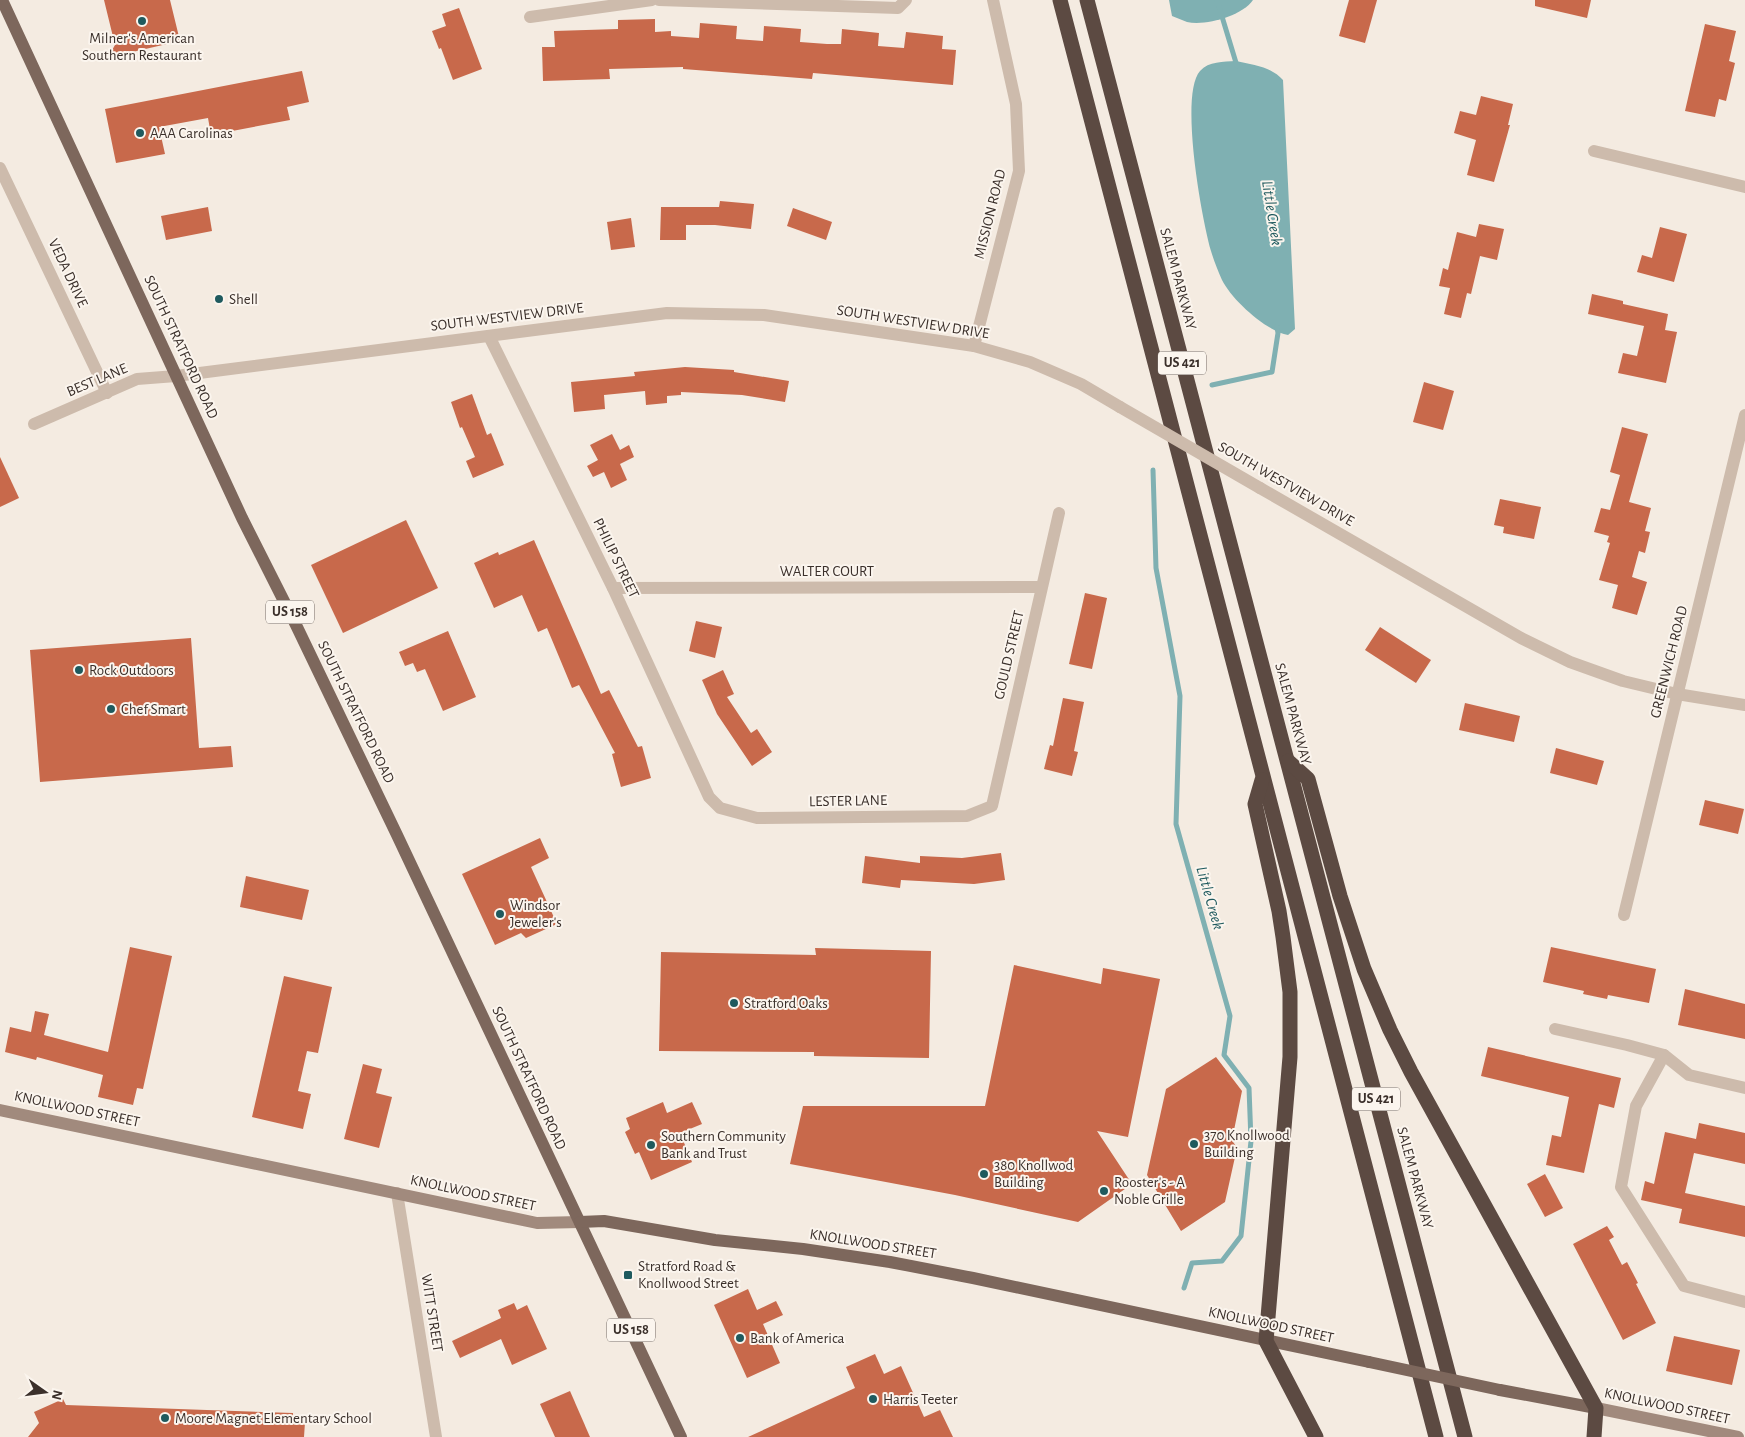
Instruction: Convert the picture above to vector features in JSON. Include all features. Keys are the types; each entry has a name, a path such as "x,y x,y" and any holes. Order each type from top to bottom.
{"highway":[{"name":"US 421","path":"1060,0 1262,779 1436,1437"},
{"name":"SALEM PARKWAY","path":"1088,0 1464,1437"},
{"path":"1288,761 1308,779 1340,896 1354,939 1390,1030 1420,1089 1596,1408 1594,1437"},
{"path":"1262,779 1255,804 1279,911 1290,992 1291,1025 1266,1341 1316,1437"}],"main road":[{"name":"SOUTH STRATFORD ROAD","path":"2,0 242,518 296,625 397,835 681,1437"},
{"name":"KNOLLWOOD STREET","path":"0,1110 537,1223 604,1221 715,1240 803,1249 881,1261 973,1278 1500,1390 1738,1437"}],"street":[{"path":"530,17 652,0"},
{"path":"659,0 898,8 906,0"},
{"name":"MISSION ROAD","path":"974,346 1019,171 1016,104 992,0"},
{"path":"1594,151 1745,187"},
{"name":"VEDA DRIVE","path":"0,168 107,393"},
{"name":"SOUTH WESTVIEW DRIVE","path":"176,376 667,313 764,315 974,346 1030,362 1080,384 1522,638 1570,662 1623,681 1678,694 1745,705"},
{"name":"PHILIP STREET","path":"489,336 613,588 709,797"},
{"name":"BEST LANE","path":"34,424 137,379 176,376"},
{"name":"GREENWICH ROAD","path":"1624,915 1745,415"},
{"name":"GOULD STREET","path":"992,806 1059,513"},
{"name":"WALTER COURT","path":"613,588 1041,587"},
{"name":"LESTER LANE","path":"709,797 720,808 756,818 967,816 992,806"},
{"path":"1555,1029 1664,1055 1689,1075 1745,1088"},
{"path":"1664,1055 1636,1106 1621,1187 1684,1286 1745,1302"},
{"name":"WITT STREET","path":"397,1194 436,1437"}],"water":[{"path":"1169,0 1253,0 1241,11 1232,15 1213,21 1195,23 1172,16"},
{"path":"1236,61 1267,69 1283,80 1295,329 1288,335 1270,328 1250,314 1233,296 1222,280 1212,255 1207,235 1194,158 1192,105 1194,84 1200,71 1208,65"}],"building":[{"name":"Milner's American Southern Restaurant","path":"104,0 170,0 180,41 128,53 123,60 111,52 115,45"},
{"path":"1349,0 1377,0 1365,43 1339,36"},
{"path":"1535,0 1591,0 1587,18 1535,6"},
{"path":"459,8 482,69 453,80 441,48 439,49 432,31 446,26 442,14"},
{"path":"655,19 655,32 671,31 671,36 699,38 700,23 737,26 736,39 763,41 764,26 801,29 800,42 827,44 841,44 842,29 879,33 878,46 904,48 906,32 943,36 942,49 956,50 953,85 813,73 812,79 683,69 683,67 609,69 610,79 543,81 542,47 555,47 554,31 618,29 618,20"},
{"path":"1705,24 1736,31 1729,61 1735,63 1726,101 1719,99 1715,117 1685,111"},
{"path":"302,71 309,102 287,107 290,120 211,135 208,118 159,127 165,154 116,163 105,109"},
{"path":"1481,96 1513,104 1508,125 1510,125 1494,182 1467,175 1476,140 1454,133 1460,111 1476,115"},
{"path":"720,201 754,204 751,229 715,225 686,225 686,240 660,240 661,207 719,207"},
{"path":"208,207 212,231 166,240 161,216"},
{"path":"793,208 832,222 826,240 787,226"},
{"path":"631,218 635,247 611,250 607,222"},
{"path":"1479,224 1504,229 1497,260 1480,256 1471,294 1467,293 1461,318 1444,314 1450,288 1439,286 1443,268 1448,270 1457,232 1476,237"},
{"path":"1660,227 1687,234 1674,282 1637,272 1642,255 1652,258"},
{"path":"1592,294 1623,301 1623,304 1668,314 1665,330 1677,332 1666,383 1618,373 1623,353 1637,356 1644,326 1588,314"},
{"path":"685,367 734,370 734,372 789,381 785,402 742,395 681,392 681,395 667,396 667,403 646,405 645,391 604,395 605,409 574,412 571,382 635,376 634,372"},
{"path":"1424,382 1454,391 1443,430 1413,422"},
{"path":"472,394 487,435 491,433 504,465 473,478 466,461 475,457 462,427 460,428 451,402"},
{"path":"1622,427 1648,434 1629,502 1651,508 1645,531 1650,532 1645,553 1639,551 1632,577 1647,582 1637,615 1612,608 1618,585 1599,580 1610,543 1607,542 1609,536 1594,532 1601,508 1610,510 1620,475 1610,472"},
{"path":"612,434 620,450 629,445 634,457 620,464 627,480 611,488 604,472 593,477 587,466 598,460 590,445"},
{"path":"0,457 19,498 0,507"},
{"path":"1500,499 1541,507 1534,539 1503,533 1504,527 1494,525"},
{"path":"406,520 438,588 343,633 311,565"},
{"path":"534,540 601,694 609,690 638,747 642,746 651,778 621,787 612,754 615,753 579,685 572,688 547,628 538,632 522,595 494,608 474,563 498,552 499,555"},
{"path":"1085,593 1107,598 1092,669 1069,664"},
{"path":"696,621 722,627 715,658 689,651"},
{"path":"1380,627 1431,660 1416,683 1365,650"},
{"path":"448,631 476,697 443,711 425,669 417,672 413,663 405,666 399,652"},
{"path":"191,638 199,748 231,746 233,767 40,782 30,650"},
{"path":"723,670 734,694 727,697 751,733 757,729 772,752 752,766 717,714 702,680"},
{"path":"1063,698 1084,702 1074,751 1078,752 1072,776 1044,769 1050,745 1053,746"},
{"path":"1465,703 1520,716 1514,742 1459,730"},
{"path":"1556,748 1604,761 1597,785 1550,773"},
{"path":"1705,800 1744,809 1738,834 1699,825"},
{"path":"540,838 549,858 531,867 557,924 526,938 521,933 495,945 462,874"},
{"path":"1001,853 1005,880 974,884 901,880 900,888 862,883 865,856 920,863 920,856 962,858"},
{"path":"246,876 309,890 302,920 240,907"},
{"path":"130,947 172,956 143,1089 137,1088 133,1105 98,1097 103,1075 37,1057 36,1060 5,1052 10,1027 31,1032 35,1011 49,1014 44,1035 108,1052"},
{"path":"1551,947 1656,969 1649,1003 1608,995 1607,999 1583,994 1584,991 1543,982"},
{"path":"815,948 931,951 929,1058 814,1056 814,1052 659,1051 661,952 816,955"},
{"path":"1014,965 1101,984 1103,968 1160,979 1128,1137 1097,1131 1132,1184 1078,1222 955,1195 790,1164 803,1106 985,1106"},
{"path":"284,976 332,987 318,1053 307,1051 298,1091 311,1094 303,1129 252,1117"},
{"path":"1685,989 1745,1004 1745,1039 1678,1025"},
{"path":"1488,1047 1621,1078 1614,1108 1599,1104 1584,1173 1546,1165 1552,1135 1561,1137 1569,1097 1481,1076"},
{"name":"370 Knollwood Building","path":"1216,1057 1242,1091 1232,1140 1237,1148 1225,1202 1181,1231 1147,1175 1166,1089"},
{"path":"363,1064 382,1069 376,1093 392,1097 379,1148 344,1139"},
{"path":"663,1102 667,1113 692,1102 702,1124 680,1133 692,1162 651,1180 639,1152 635,1154 625,1132 630,1129 626,1118"},
{"path":"1699,1123 1745,1133 1745,1164 1694,1153 1685,1193 1745,1206 1745,1237 1679,1223 1682,1209 1641,1200 1645,1181 1654,1184 1665,1132 1696,1139"},
{"path":"1545,1174 1563,1208 1545,1217 1527,1184"},
{"path":"1607,1226 1614,1237 1609,1240 1622,1265 1627,1262 1656,1323 1623,1340 1573,1244"},
{"path":"748,1289 757,1310 776,1301 783,1315 763,1324 780,1363 747,1378 714,1305"},
{"path":"514,1303 517,1310 527,1305 547,1349 512,1365 501,1339 460,1358 452,1341 501,1318 498,1310"},
{"path":"1674,1336 1740,1350 1732,1385 1666,1371"},
{"name":"Harris Teeter","path":"875,1354 884,1374 901,1366 924,1417 940,1410 953,1437 748,1437 855,1388 846,1367"},
{"path":"570,1391 590,1437 555,1437 540,1404"},
{"name":"Moore Magnet Elementary School","path":"63,1399 66,1405 293,1413 293,1421 305,1422 304,1437 28,1437 39,1423 34,1412"}],"waterway":[{"name":"Little Creek","path":"1217,0 1237,66"},
{"name":"Little Creek","path":"1212,385 1272,372 1278,333 1277,327"},
{"name":"Little Creek","path":"1153,470 1156,568 1180,696 1176,824 1230,1016 1224,1055 1249,1088 1251,1141 1241,1236 1222,1261 1192,1263 1184,1288"}],"place":[{"name":"Milner's American Southern Restaurant","path":"142,21"},
{"name":"AAA Carolinas","path":"140,133"},
{"name":"Shell","path":"219,299"},
{"name":"Rock Outdoors","path":"79,670"},
{"name":"Chef Smart","path":"111,709"},
{"name":"Windsor Jeweler's","path":"500,914"},
{"name":"Stratford Oaks","path":"734,1003"},
{"name":"370 Knollwood Building","path":"1194,1144"},
{"name":"Southern Community Bank and Trust","path":"651,1145"},
{"name":"380 Knollwod Building","path":"984,1174"},
{"name":"Rooster's - A Noble Grille","path":"1104,1191"},
{"name":"Stratford Road & Knollwood Street","path":"628,1275"},
{"name":"Bank of America","path":"740,1338"},
{"name":"Harris Teeter","path":"873,1399"},
{"name":"Moore Magnet Elementary School","path":"165,1418"}]}
